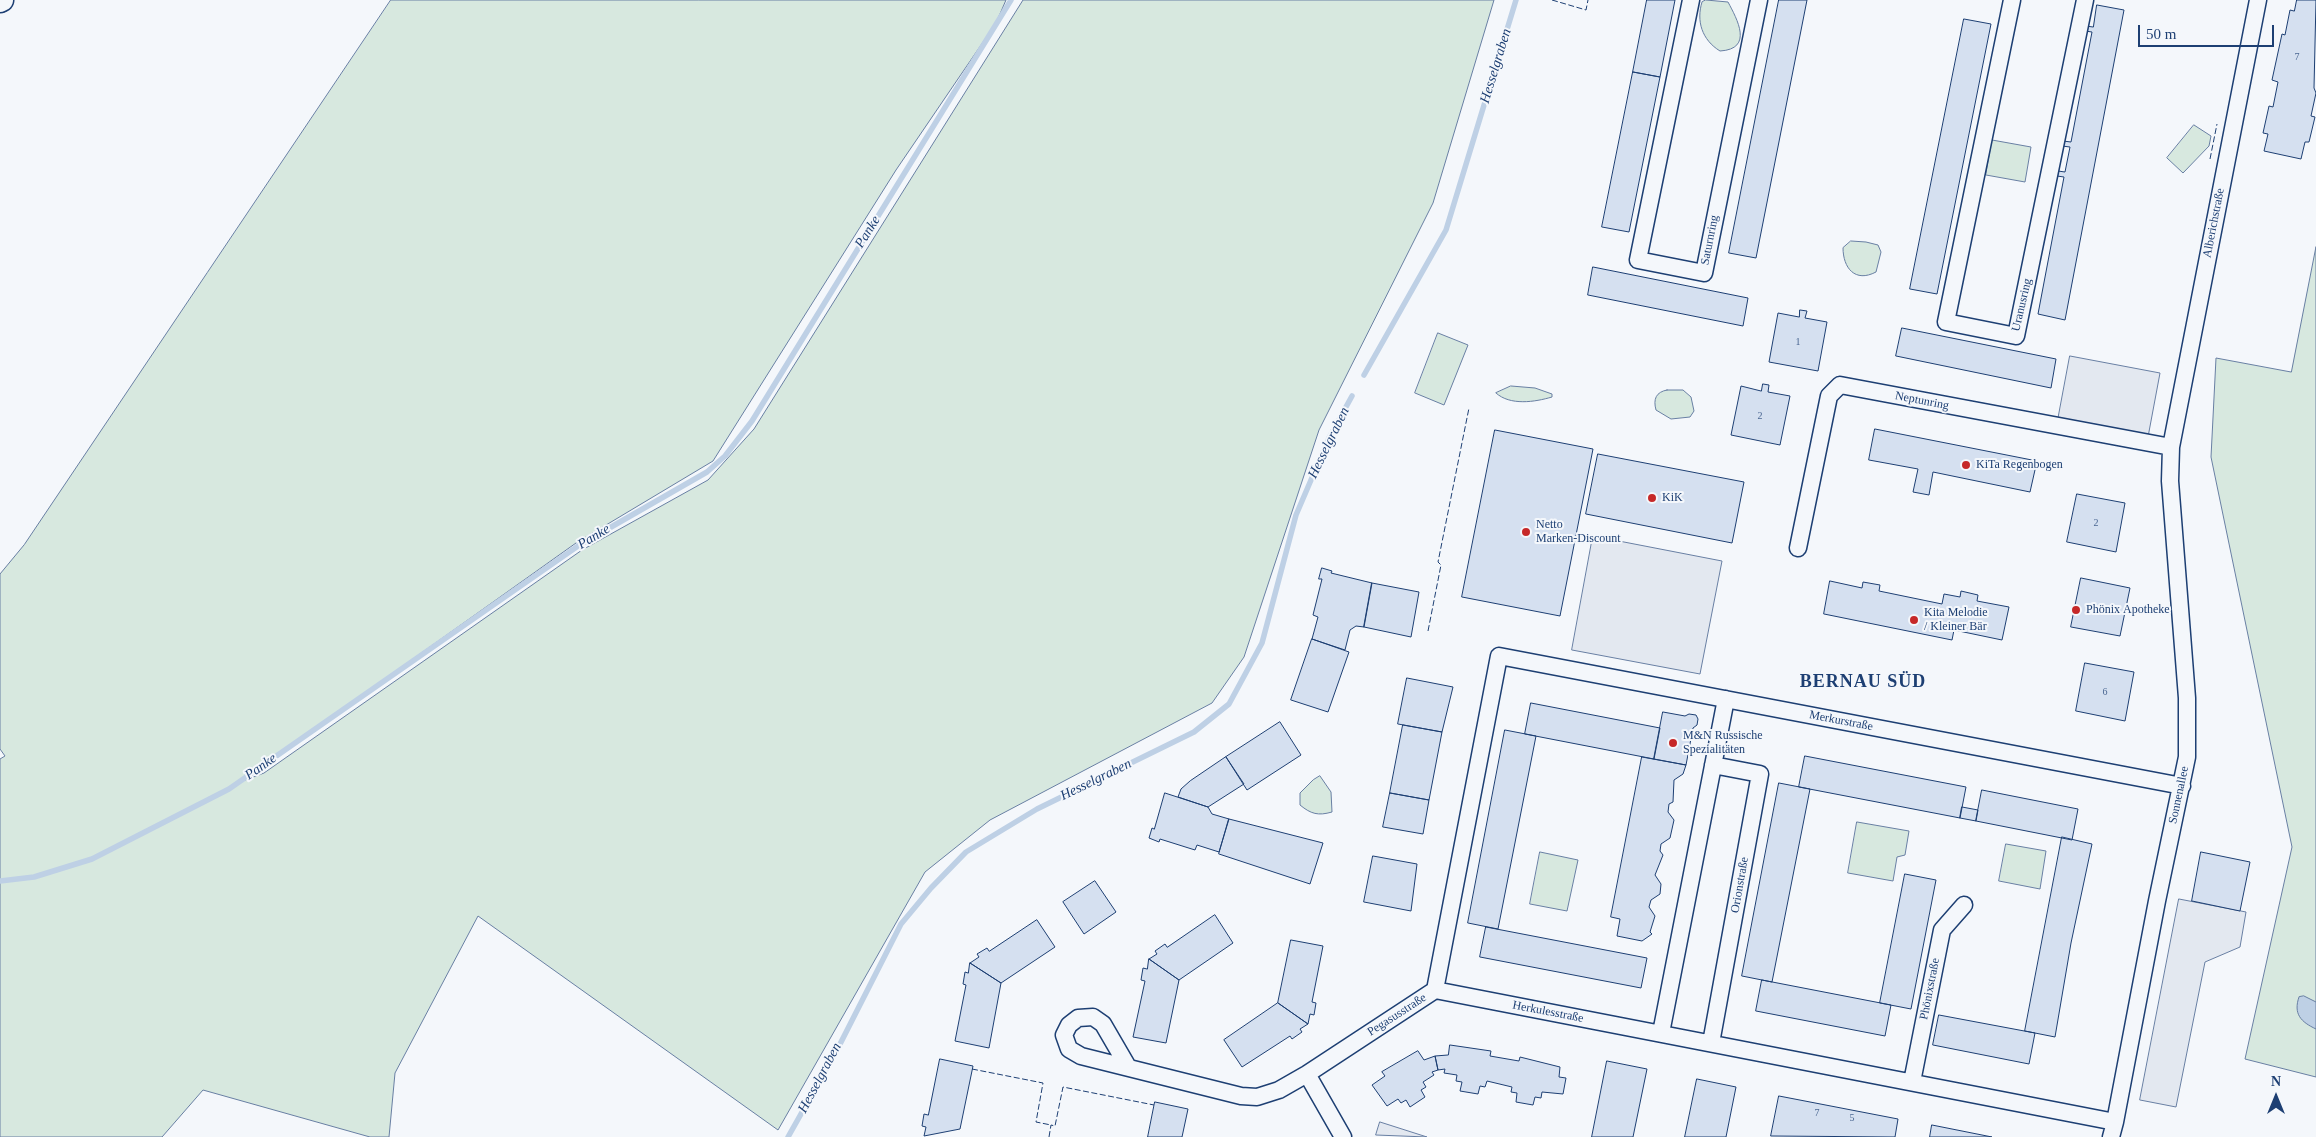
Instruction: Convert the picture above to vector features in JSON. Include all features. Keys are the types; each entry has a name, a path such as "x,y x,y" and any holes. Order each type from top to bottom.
{"street":[{"name":"Saturnring","path":"1691,0 1638,260 1704,273 1759,0"},
{"name":"Uranusring","path":"2012,0 1946,322 2016,336 2085,0"},
{"name":"Alberichstraße","path":"2171,447 2258,0"},
{"name":"Neptunring","path":"1798,548 1829,396 1840,385 2171,447"},
{"name":"Sonnenallee","path":"2113,1130 2187,757 2187,698 2170,481 2171,447"},
{"name":"Merkurstraße","path":"1499,656 2182,786"},
{"name":"Pegasusstraße","path":"1128,1067 1242,1096 1257,1097 1279,1090 1307,1074 1435,990 1499,656"},
{"path":"1661,1033 1726,699"},
{"name":"Orionstraße","path":"1711,1043 1760,774 1713,765"},
{"name":"Phönixstraße","path":"1912,1082 1942,930 1964,905"},
{"name":"Herkulesstraße","path":"1435,990 2050,1110 2113,1130"},
{"path":"1307,1074 1343,1137"}],"shaded area":[{"path":"391,0 1006,0 996,23 896,170 713,461 576,543 240,782 264,773 582,550 708,480 754,429 1023,0 1494,0 1433,203 1319,430 1244,657 1212,703 990,820 925,872 778,1130 478,916 395,1073 389,1137 370,1137 203,1090 162,1137 0,1137 0,759 5,756 0,749 0,574 24,545"},
{"path":"1706,0 1728,2 1740,32 1740,39 1737,45 1720,51 1705,36 1700,23 1700,9 1702,2"},
{"path":"2194,125 2211,136 2209,146 2183,173 2167,158"},
{"path":"1992,140 2031,147 2025,182 1986,175"},
{"path":"1851,241 1878,245 1881,252 1876,272 1862,276 1852,272 1845,262 1843,248"},
{"path":"2316,247 2316,1077 2245,1059 2292,847 2211,457 2216,358 2291,372"},
{"path":"1438,333 1468,345 1444,405 1415,393"},
{"path":"2070,356 2160,373 2148,437 2058,420"},
{"path":"1511,386 1535,388 1552,394 1552,397 1523,402 1508,400 1496,393"},
{"path":"1683,390 1691,397 1694,411 1690,417 1671,419 1656,410 1656,397 1660,392"},
{"path":"1593,536 1722,561 1700,674 1572,650"},
{"path":"1320,776 1331,792 1332,812 1323,814 1311,812 1300,805 1300,793"},
{"path":"1857,822 1909,831 1905,855 1897,857 1893,881 1848,873"},
{"path":"2006,844 2046,851 2040,889 1999,881"},
{"path":"1540,852 1578,860 1567,911 1530,904"},
{"path":"2179,899 2246,912 2240,947 2205,962 2176,1107 2140,1100"},
{"path":"1380,1122 1427,1137 1376,1135"}],"water":[{"path":"2304,996 2316,1002 2316,1029 2302,1020 2298,1013 2297,1003 2299,997"}],"building":[{"path":"1647,0 1675,0 1660,77 1633,72"},
{"path":"1779,0 1807,0 1756,258 1729,253"},
{"path":"2297,0 2316,0 2314,88 2316,93 2311,116 2315,117 2309,142 2305,142 2301,159 2264,151 2268,134 2263,133 2269,106 2273,107 2278,82 2272,80 2282,34 2285,35 2290,10 2294,11"},
{"path":"2097,5 2124,10 2065,320 2038,314 2064,177 2057,176 2058,171 2065,172 2070,147 2062,146 2063,141 2071,142 2092,32 2085,31 2086,26 2093,27"},
{"path":"1964,19 1991,24 1937,294 1910,289"},
{"path":"1633,72 1660,77 1629,232 1602,227"},
{"path":"1593,267 1748,298 1743,326 1588,295"},
{"path":"1800,310 1807,311 1805,318 1827,322 1818,371 1769,362 1778,313 1799,317"},
{"path":"1902,328 2056,359 2051,388 1896,356"},
{"path":"1763,384 1769,385 1768,392 1790,396 1780,445 1731,435 1741,386 1761,391"},
{"name":"KiTa Regenbogen","path":"1875,429 2037,461 2030,492 1933,472 1929,495 1913,492 1918,469 1869,460"},
{"name":"Netto Marken-Discount","path":"1495,430 1593,449 1560,616 1462,597"},
{"path":"1598,454 1744,482 1732,543 1586,514"},
{"path":"2077,494 2125,503 2116,552 2067,542"},
{"path":"1322,568 1332,571 1331,573 1372,583 1364,627 1356,626 1350,630 1345,650 1312,639 1318,617 1313,615 1322,579 1319,579"},
{"path":"2081,578 2130,588 2120,636 2071,627"},
{"path":"1830,581 1862,588 1863,582 1880,585 1879,591 1942,604 1944,594 1960,597 1961,591 1978,595 1977,601 2009,607 2002,640 1954,630 1952,640 1824,614"},
{"path":"1372,583 1419,592 1411,637 1364,627"},
{"path":"1312,639 1349,652 1328,712 1291,700"},
{"path":"2085,663 2134,672 2125,721 2076,711"},
{"path":"1407,678 1453,687 1442,732 1398,724"},
{"path":"1531,703 1660,728 1654,759 1525,734"},
{"name":"M&N Russische Spezialitäten","path":"1663,712 1685,716 1689,714 1696,715 1698,719 1697,725 1693,728 1686,765 1654,759"},
{"path":"1280,722 1301,755 1247,790 1226,757"},
{"path":"1403,725 1442,732 1429,800 1390,793"},
{"path":"1505,730 1536,736 1498,929 1468,923"},
{"path":"1805,756 1966,787 1960,818 1799,787"},
{"path":"1226,757 1244,784 1208,807 1178,797 1181,789 1190,781"},
{"path":"1642,757 1686,765 1683,774 1674,780 1673,802 1669,804 1668,812 1674,820 1670,838 1661,844 1660,851 1663,855 1655,875 1661,884 1660,894 1651,900 1649,907 1655,916 1650,932 1652,934 1642,941 1617,936 1620,919 1611,917"},
{"path":"1779,783 1810,789 1772,982 1742,976"},
{"path":"1982,790 2078,809 2072,840 1976,821"},
{"path":"1165,793 1208,807 1212,814 1229,819 1219,852 1197,845 1195,850 1160,839 1159,842 1149,838 1152,828 1154,829"},
{"path":"1390,793 1429,800 1423,834 1383,827"},
{"path":"1962,807 1978,810 1976,821 1960,818"},
{"path":"1229,819 1323,843 1310,884 1219,854"},
{"path":"2062,837 2092,844 2071,943 2055,1037 2025,1031"},
{"path":"2201,852 2250,862 2240,911 2192,901"},
{"path":"1373,856 1417,864 1411,911 1364,902"},
{"path":"1905,874 1936,880 1911,1009 1880,1003"},
{"path":"1095,881 1116,912 1084,934 1063,902"},
{"path":"1215,915 1233,943 1179,980 1149,959 1157,954 1155,951 1165,944 1167,947"},
{"path":"1037,920 1055,947 1001,983 970,963 979,957 977,954 987,948 989,951"},
{"path":"1486,927 1647,958 1641,988 1480,957"},
{"path":"1291,940 1323,946 1312,1002 1316,1003 1314,1015 1310,1014 1308,1024 1278,1003"},
{"path":"1149,959 1179,980 1166,1043 1133,1037 1145,981 1141,980 1143,968 1147,969"},
{"path":"970,963 1001,983 989,1048 955,1041 966,985 963,984 965,972 968,973"},
{"path":"1762,980 1891,1005 1885,1036 1756,1011"},
{"path":"1278,1003 1308,1024 1300,1029 1302,1032 1292,1039 1290,1036 1242,1067 1224,1040"},
{"path":"1939,1015 2035,1033 2029,1064 1933,1045"},
{"path":"1450,1045 1491,1051 1490,1056 1519,1061 1520,1057 1560,1067 1559,1077 1566,1078 1563,1094 1542,1092 1541,1098 1535,1097 1533,1105 1516,1102 1517,1093 1511,1092 1512,1087 1487,1081 1485,1087 1480,1086 1478,1094 1460,1091 1462,1082 1456,1081 1457,1075 1444,1073 1445,1069 1438,1070 1435,1056 1448,1055"},
{"path":"1418,1051 1424,1060 1435,1056 1438,1070 1432,1072 1434,1075 1423,1082 1426,1087 1421,1090 1425,1097 1410,1107 1406,1100 1401,1103 1398,1099 1387,1106 1372,1085 1385,1076 1382,1072"},
{"path":"940,1059 973,1066 960,1129 924,1136 926,1127 922,1126 924,1114 928,1115"},
{"path":"1607,1061 1647,1069 1633,1137 1592,1137"},
{"path":"1697,1079 1736,1087 1726,1137 1685,1137"},
{"path":"1779,1096 1898,1119 1895,1137 1771,1136"},
{"path":"1155,1102 1188,1109 1182,1137 1148,1137"},
{"path":"1932,1125 1992,1137 1930,1137"}],"waterway":[{"name":"Panke","path":"0,881 34,877 92,859 229,789 578,546 707,472 725,456 752,421 1011,0"},
{"name":"Hesselgraben","path":"1364,375 1446,230 1516,0"},
{"name":"Hesselgraben","path":"788,1137 837,1050 901,924 931,888 966,852 1037,809 1194,732 1229,704 1262,643 1296,515 1329,438 1352,396"}],"fence":[{"path":"1552,0 1586,10 1588,0"},
{"path":"2210,159 2217,124"},
{"path":"1428,631 1441,565 1438,562 1469,408"},
{"path":"972,1069 1043,1083 1036,1122 1051,1125"},
{"path":"1049,1137 1051,1125 1055,1126 1063,1087 1154,1105"}],"place":[{"name":"KiTa Regenbogen","path":"1966,465"},
{"name":"KiK","path":"1652,498"},
{"name":"Netto Marken-Discount","path":"1526,532"},
{"name":"Phönix Apotheke","path":"2076,610"},
{"name":"Kita Melodie / Kleiner Bär","path":"1914,620"},
{"name":"M&N Russische Spezialitäten","path":"1673,743"}],"district":[{"name":"BERNAU SÜD","path":"1863,682"}]}
